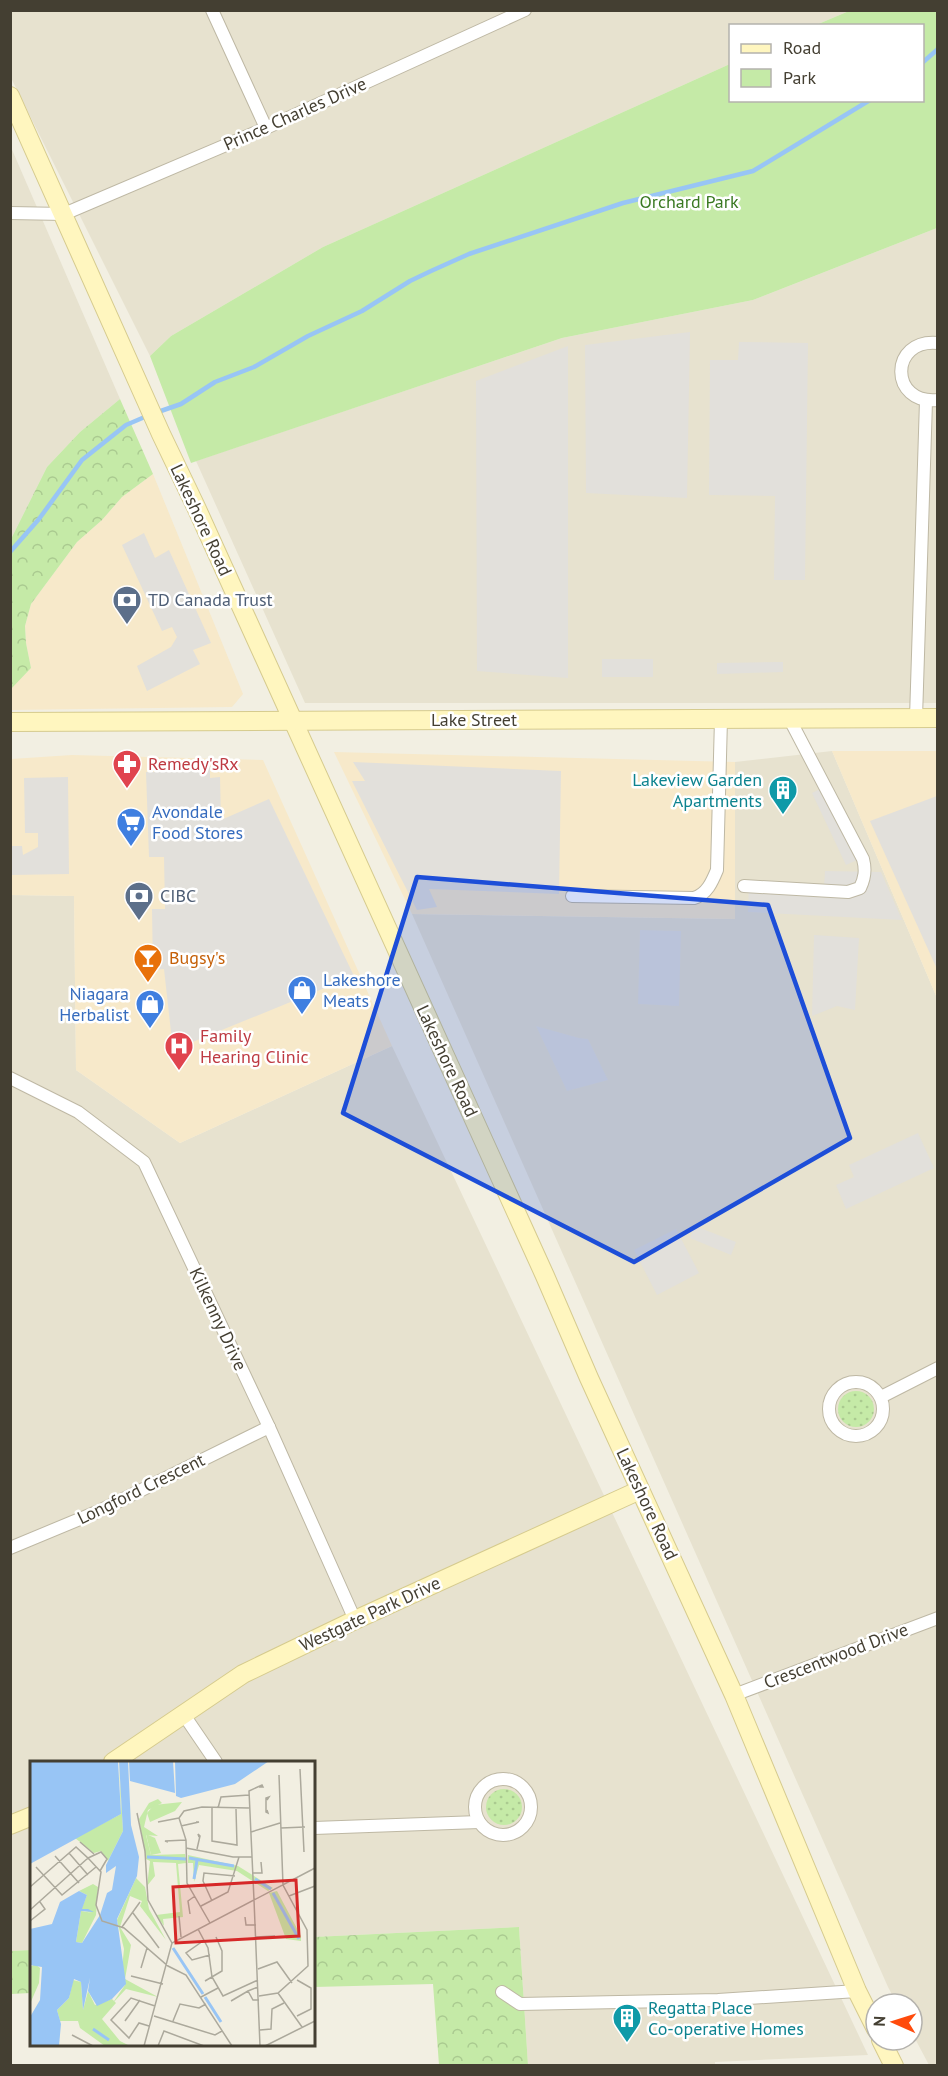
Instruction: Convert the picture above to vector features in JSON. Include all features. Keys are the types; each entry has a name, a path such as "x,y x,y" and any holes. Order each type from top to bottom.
{"main road":[{"name":"Lakeshore Road","path":"10,96 734,1695 864,2005"},
{"name":"Lake Street","path":"10,722 938,718"},
{"name":"Westgate Park Drive","path":"114,1761 243,1674 355,1620 640,1490"},
{"path":"10,1825 30,1817"},
{"path":"887,2052 894,2066"}],"street":[{"path":"212,10 266,128"},
{"name":"Prince Charles Drive","path":"64,214 266,128 525,10"},
{"path":"10,213 64,214"},
{"path":"916,718 932,401 913,396 906,388 901,372 902,362 915,346 928,342 938,343"},
{"path":"744,886 848,892 860,888 864,878 866,868 863,860 789,718"},
{"path":"572,896 694,898 700,896 709,887 717,870 722,719"},
{"name":"Kilkenny Drive","path":"10,1078 78,1112 144,1162 269,1427 355,1620"},
{"path":"881,1397 938,1368"},
{"path":"850,1382 868,1384 881,1397 883,1414 874,1430 867,1434 858,1436 842,1432 831,1418 830,1400 835,1392 850,1382"},
{"name":"Longford Crescent","path":"10,1548 99,1511 269,1427"},
{"name":"Crescentwood Drive","path":"734,1695 938,1618"},
{"path":"183,1715 215,1761"},
{"path":"315,1828 479,1822 493,1834 511,1834 520,1830 530,1816 532,1807 526,1790 518,1783 500,1779 484,1787 478,1794 476,1803 479,1822"},
{"path":"502,1992 520,2004 718,2000 857,1991"}],"highlighted area":[{"path":"417,877 768,905 850,1138 634,1262 343,1113"}],"shaded area":[{"path":"11,11 849,11 818,24 729,24 729,64 323,247 171,336 150,356 11,78"},
{"path":"10,145 120,399 80,432 47,467 11,539"},
{"path":"937,228 937,703 305,703 196,461 562,338 753,300"},
{"path":"690,332 687,498 586,493 585,345"},
{"path":"739,342 808,343 805,580 774,580 775,496 709,495 710,360 738,360"},
{"path":"568,346 568,678 477,671 476,381"},
{"path":"153,474 243,694 232,707 11,710 10,689 31,668 25,626 31,604 77,542 102,520 122,497"},
{"path":"144,533 155,558 169,550 211,643 193,650 200,664 147,691 137,666 171,647 177,637 172,627 162,631 122,545"},
{"path":"602,659 653,659 653,677 602,677"},
{"path":"783,662 783,672 717,674 717,663"},
{"path":"832,751 937,998 937,2065 929,2065 922,2052 924,2052 924,1992 891,1992 888,1987 412,914 734,919 735,762"},
{"path":"832,751 937,751 937,998"},
{"path":"334,752 735,762 735,919 412,914"},
{"path":"72,755 263,760 392,1046 180,1143 76,1070 74,896 11,895 11,759"},
{"path":"162,762 210,766 210,778 220,777 221,820 269,799 354,976 173,1050 164,969 153,970 152,909 165,909 164,857 149,857 146,772 161,772"},
{"path":"353,762 561,771 559,894 429,889 437,907 417,910 352,781 365,781"},
{"path":"68,777 69,874 11,875 11,846 22,846 23,855 38,847 38,833 25,833 24,778"},
{"path":"824,787 859,859 846,865 812,793"},
{"path":"938,797 937,969 870,821"},
{"path":"825,871 881,872 902,920 748,912 749,884 824,887"},
{"path":"10,895 74,896 76,1070 180,1143 392,1046 864,2047 864,2052 868,2055 715,2062 715,2066 528,2065 519,1927 315,1937 315,1761 30,1761 30,1950 11,1951"},
{"path":"640,930 681,931 679,1006 638,1004"},
{"path":"814,935 859,938 855,1010 837,1006 812,1016"},
{"path":"536,1026 588,1039 608,1080 567,1091"},
{"path":"918,1133 934,1168 846,1209 836,1185 854,1177 849,1165"},
{"path":"695,1226 736,1242 731,1255 690,1238"},
{"path":"676,1229 699,1273 657,1295 634,1250"}],"green space":[{"name":"Orchard Park","path":"849,11 937,11 937,228 753,300 562,338 191,463 150,356 171,336 323,247 729,64 729,102 924,102 924,24 818,24"},
{"path":"120,399 153,474 122,497 102,520 77,542 31,604 25,626 31,668 11,689 11,539 47,467 80,432"},
{"path":"856,1391 869,1396 874,1409 869,1422 856,1427 843,1422 838,1409 843,1396"},
{"path":"504,1789 517,1794 522,1807 517,1820 504,1825 491,1820 486,1807 491,1794"},
{"path":"519,1927 528,2065 439,2065 433,1984 315,1987 315,1937"},
{"path":"30,1950 30,1993 11,1994 11,1951"}],"waterway":[{"path":"924,61 938,49"},
{"path":"155,413 181,404 215,382 254,367 308,336 362,311 410,281 469,254 623,203 753,171 867,102"},
{"path":"10,552 39,519 82,460 126,425 147,416"}],"place":[{"name":"TD Canada Trust","path":"127,626"},
{"name":"Remedy'sRx","path":"127,790"},
{"name":"Lakeview Garden Apartments","path":"783,816"},
{"name":"Avondale Food Stores","path":"131,848"},
{"name":"CIBC","path":"139,922"},
{"name":"Bugsy's","path":"148,984"},
{"name":"Lakeshore Meats","path":"302,1016"},
{"name":"Niagara Herbalist","path":"150,1030"},
{"name":"Family Hearing Clinic","path":"179,1072"},
{"name":"Regatta Place Co-operative Homes","path":"627,2044"}]}
